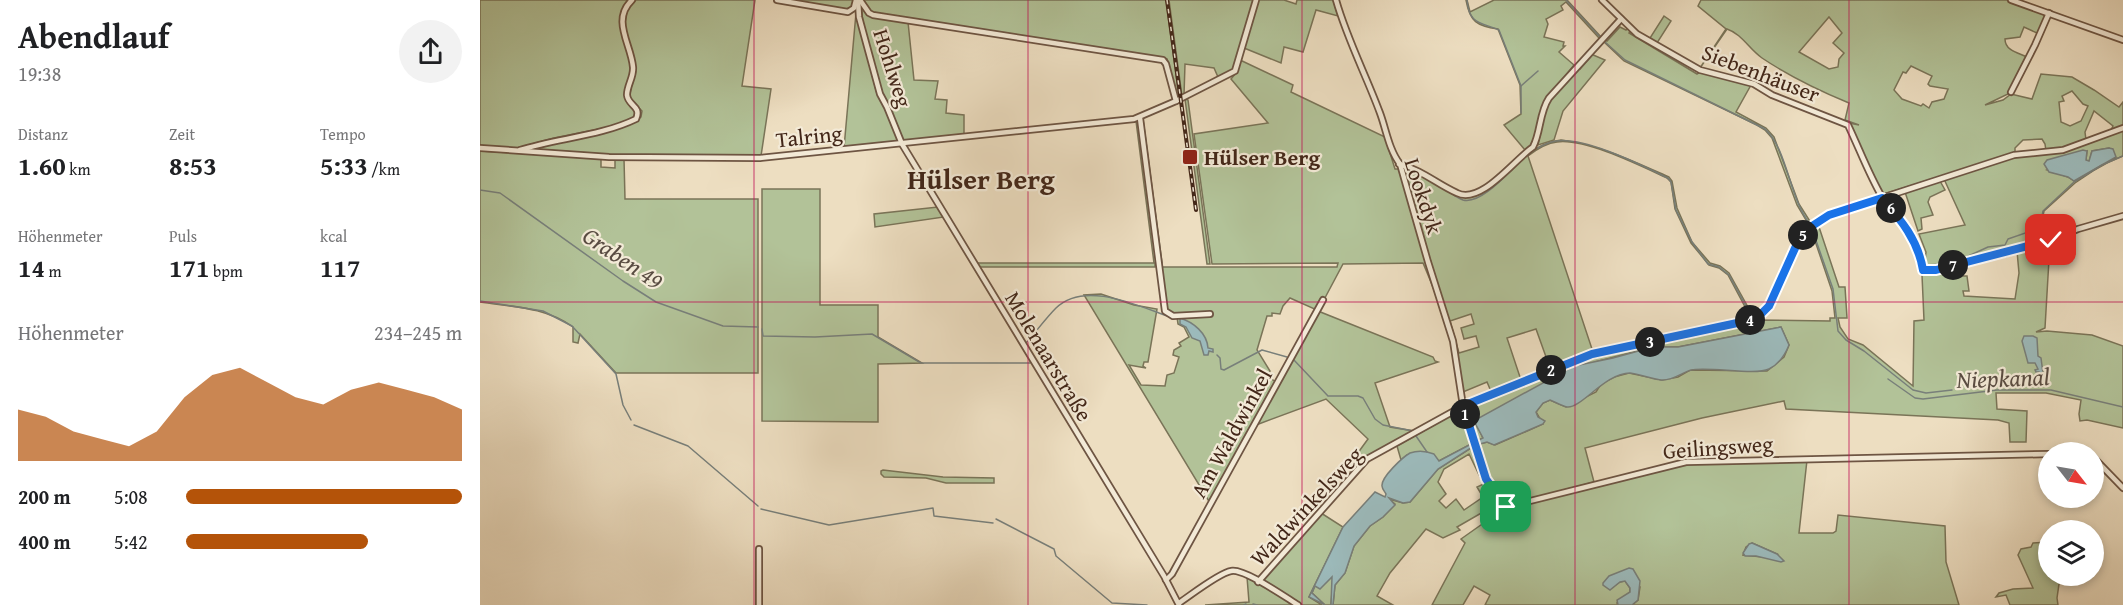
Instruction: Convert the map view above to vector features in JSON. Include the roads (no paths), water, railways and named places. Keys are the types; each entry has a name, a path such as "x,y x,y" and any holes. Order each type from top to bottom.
{"street":[{"path":"518,151 544,142 609,129 636,119 639,113 627,95 634,68 622,26 623,12 632,0"},
{"path":"777,0 848,12 854,8 858,0 873,15 1163,60 1176,101"},
{"name":"Hohlweg","path":"858,0 859,16 880,94 902,144"},
{"name":"Talring","path":"480,148 609,157 760,158 1140,117 1235,71 1256,0"},
{"name":"Lookdyk","path":"1336,0 1393,154 1399,164 1454,341 1463,406"},
{"name":"Siebenhäuser","path":"1602,0 1637,34 1700,70 1754,84 1772,95 1848,125 1882,198 1912,236 1923,270 1936,270 1988,255 2004,254 2123,216"},
{"path":"2011,0 2123,39"},
{"path":"2011,92 2049,13"},
{"path":"1399,164 1417,169 1459,194 1470,195 1484,189 1531,149 1537,140 1543,107 1549,98 1621,19"},
{"path":"1140,117 1165,311 1173,316 1210,315"},
{"path":"1882,198 2014,155 2063,150 2123,128"},
{"name":"Molenaarstraße","path":"902,144 1179,604"},
{"name":"Waldwinkelsweg","path":"1179,604 1230,571 1242,573 1258,582 1367,459 1463,406 1592,354 1756,319 1769,306 1796,246 1809,228 1829,215 1882,198"},
{"name":"Am Waldwinkel","path":"1168,583 1323,300"},
{"name":"Geilingsweg","path":"1463,406 1486,479 1506,507 1686,462 2038,454"},
{"path":"2104,468 2123,488"},
{"path":"759,549 759,605"},
{"path":"1258,582 1298,605"}],"water":[{"path":"2113,149 2116,157 2074,181 2049,172 2044,164 2047,160 2083,150 2087,151 2086,160 2089,161 2092,151"},
{"path":"1180,318 1199,329 1208,348 1213,349 1213,352 1209,351 1208,355 1204,355 1200,341 1192,338 1186,327 1180,324"},
{"path":"1781,327 1789,345 1776,365 1769,369 1753,372 1699,369 1665,380 1630,373 1621,375 1603,384 1573,406 1567,407 1550,400 1543,403 1536,412 1538,417 1545,421 1543,424 1494,445 1487,442 1476,445 1475,442 1483,438 1475,423 1477,419 1574,366 1653,347 1678,347"},
{"path":"2024,336 2037,338 2038,356 2041,358 2044,381 2039,372 2035,370 2038,369 2035,363 2028,363 2022,341"},
{"path":"1473,443 1474,446 1438,469 1410,502 1403,503 1389,498 1395,505 1370,526 1354,546 1345,573 1335,585 1333,605 1331,605 1332,577 1320,589 1315,586 1312,593 1325,605 1309,597 1343,527 1375,492 1385,497 1383,482 1398,463 1410,453 1419,451 1434,454 1439,461"},
{"path":"1752,543 1777,554 1784,561 1745,556 1743,553"},
{"path":"1629,568 1633,569 1640,581 1638,600 1632,605 1618,605 1617,600 1630,592 1630,588 1625,581 1610,590 1603,583 1609,576"}],"waterway":[{"path":"1467,0 1473,18 1481,24 1499,30 1521,86 1521,113"},
{"path":"1566,0 1601,38"},
{"path":"1605,42 1625,60 1765,129 1779,149 1797,201 1810,224"},
{"path":"1521,86 1538,71"},
{"path":"1538,148 1556,141 1582,143 1613,153 1668,178 1671,182 1676,210 1692,242 1708,264 1719,267 1729,275 1752,317"},
{"path":"1525,157 1534,150"},
{"path":"1953,263 1988,247 2005,245 2008,239 2040,228 2043,211 2074,182 2102,165 2123,156"},
{"path":"1446,190 1463,200 1479,197 1524,158"},
{"name":"Graben 49","path":"480,190 500,193 656,302 723,326 758,327"},
{"path":"1812,229 1833,289 1838,331 1846,340 1864,351 1913,390 1926,393 1952,390"},
{"path":"1923,265 1948,264"},
{"name":"Graben 49","path":"1026,343 1056,308 1068,300 1082,296 1112,298 1170,317"},
{"path":"480,301 543,311 572,326 616,374 623,405 631,420"},
{"path":"1755,322 1760,331"},
{"name":"Graben 49","path":"762,329 763,336 815,337 872,334 921,363 1030,363 1024,350"},
{"name":"Graben 49","path":"1217,355 1220,358 1221,369 1224,370 1262,350 1287,357"},
{"name":"Graben 49","path":"1293,359 1328,396 1363,398 1375,419 1383,425 1413,431"},
{"name":"Niepkanal","path":"1888,379 1915,398 1923,399 1997,390 2051,390 2123,407"},
{"path":"634,425 688,446 758,506"},
{"name":"Graben 49","path":"1416,436 1427,452"},
{"path":"761,509 829,525 933,508 934,516 993,523"},
{"path":"996,519 1054,549 1056,556 1112,603 1147,605"},
{"path":"1253,604 1257,605"}],"railway":[{"path":"1167,0 1196,210"}],"place":[{"name":"Hülser Berg","path":"1190,157"}],"district":[{"name":"Hülser Berg","path":"981,178"}]}
